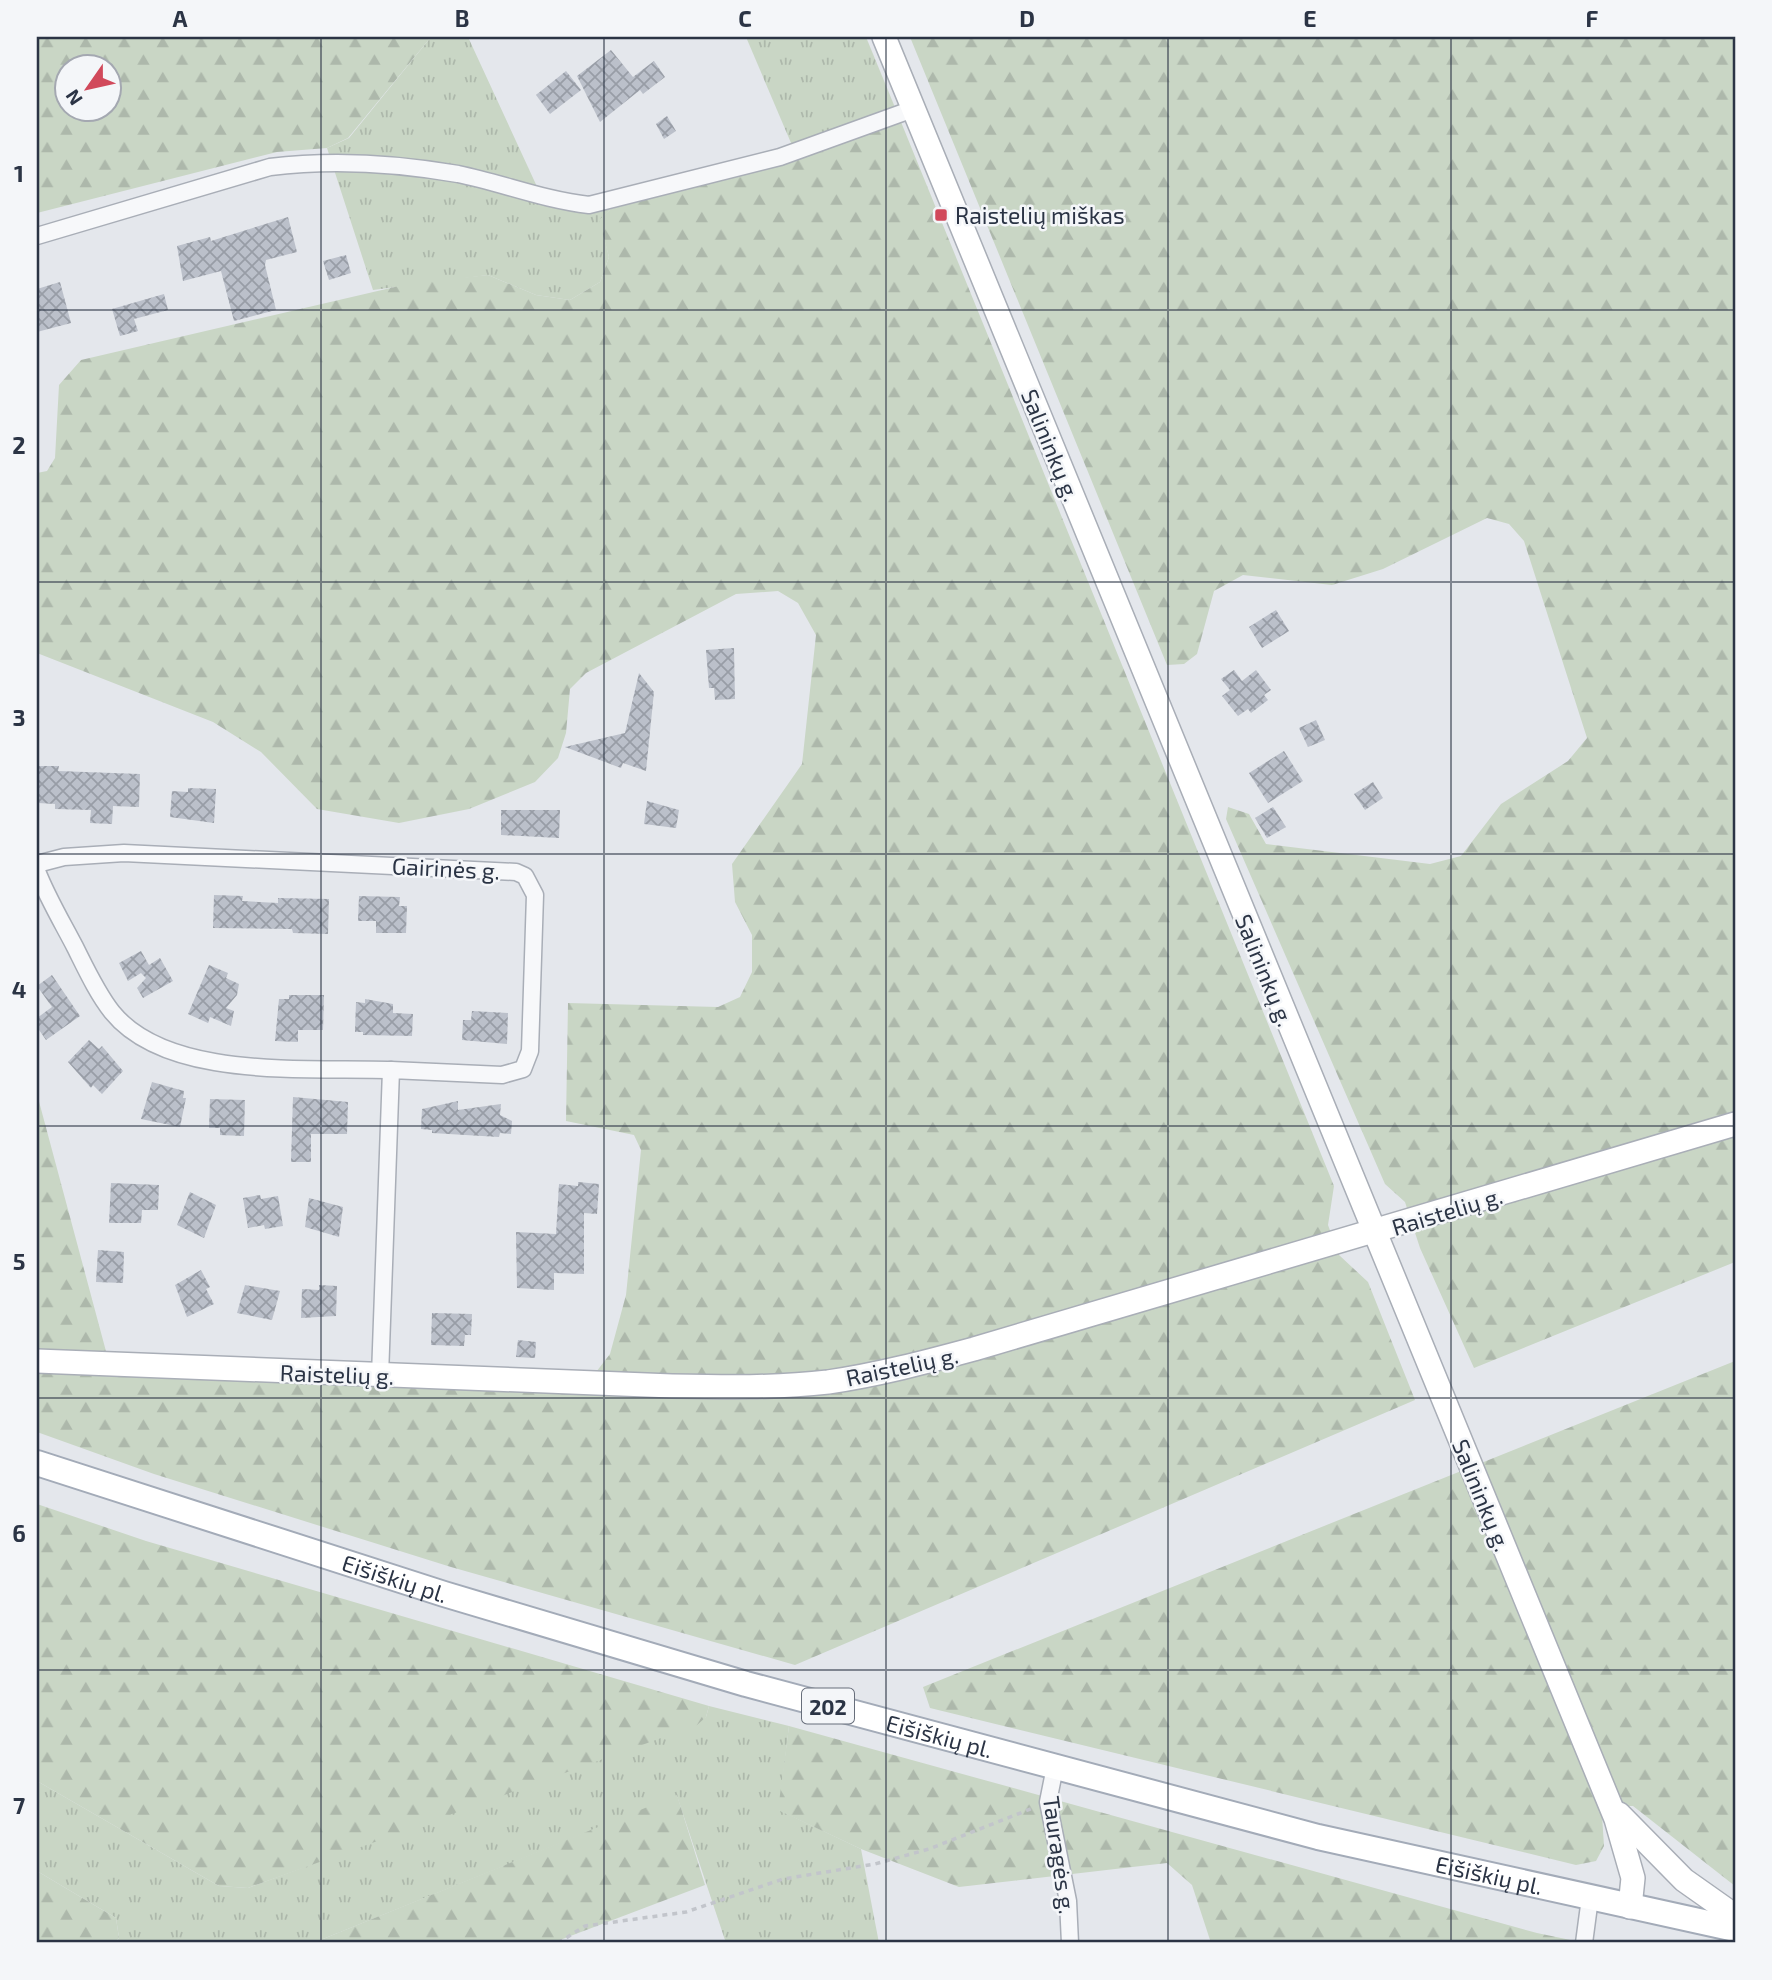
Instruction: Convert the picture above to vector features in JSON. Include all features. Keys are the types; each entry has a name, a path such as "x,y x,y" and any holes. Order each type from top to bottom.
{"main road":[{"name":"Salininkų g.","path":"884,37 1605,1794 1631,1864 1630,1907"},
{"name":"Raistelių g.","path":"37,1361 672,1386 753,1387 828,1382 895,1370 974,1349 1374,1233 1735,1124"},
{"name":"Eišiškių pl.","path":"37,1463 470,1602 746,1684 1318,1837 1735,1929"},
{"path":"1605,1794 1634,1832 1661,1859 1705,1897 1735,1916"}],"street":[{"path":"37,236 270,167 310,162 379,164 459,175 560,201 589,205 780,157 913,109"},
{"name":"Gairinės g.","path":"37,864 64,857 124,853 516,872 525,876 535,895 530,1051 523,1069 502,1075 226,1065 191,1059 159,1049 131,1030 113,1012 98,991 37,871"},
{"path":"380,1376 391,1070"},
{"name":"Tauragės g.","path":"1055,1767 1048,1802 1068,1901 1070,1943"},
{"path":"1584,1943 1590,1898"}],"path":[{"path":"558,1943 585,1926 686,1912 783,1879 875,1864 929,1849 1048,1802"}],"green space":[{"path":"37,37 431,37 348,138 327,148 277,152 37,213"},
{"path":"431,37 468,37 545,204 577,211 611,209 600,220 609,257 600,282 570,300 536,295 488,275 373,290 327,148 349,138"},
{"path":"746,37 866,37 901,122 797,157"},
{"path":"910,37 1735,37 1735,1262 1474,1368 1420,1248 1405,1202 1385,1184 1226,819 1228,807 1249,814 1266,844 1430,864 1461,856 1501,804 1568,761 1587,738 1524,541 1509,524 1487,518 1383,569 1332,585 1243,575 1214,591 1197,654 1184,664 1167,665"},
{"path":"901,122 1334,1186 1328,1225 1339,1255 1368,1282 1415,1400 795,1665 451,1567 154,1474 37,1432 37,1094 107,1355 593,1376 610,1354 626,1295 641,1150 634,1135 566,1121 568,1003 718,1007 740,997 752,972 752,935 735,902 732,864 802,764 816,635 798,603 778,591 736,594 586,673 570,689 566,733 558,758 535,782 469,809 399,823 317,809 261,752 213,722 37,653 37,473 47,471 55,458 59,385 81,360 412,283 488,275 536,295 570,300 600,282 609,257 599,220 611,209 797,157"},
{"path":"1735,1361 1735,1886 1633,1806 1614,1806 1602,1815 1604,1846 1596,1861 1576,1865 930,1708 923,1687"},
{"path":"37,1504 146,1541 709,1706 706,1717 697,1725 248,1888 219,1886 37,1781"},
{"path":"709,1706 789,1726 779,1810 861,1849 879,1943 726,1943 677,1796 313,1943 114,1943 119,1938 116,1918 37,1871 37,1781 219,1886 248,1888 706,1717"},
{"path":"789,1726 1537,1933 1585,1943 1211,1943 1192,1885 1167,1863 959,1887 861,1849 778,1810"},
{"path":"677,1795 705,1885 552,1943 313,1943"},
{"path":"37,1871 116,1918 119,1938 114,1943 37,1943"}],"building":[{"path":"611,50 633,77 654,61 665,77 643,94 640,90 600,122 577,76"},
{"path":"566,71 581,90 550,114 536,95"},
{"path":"667,116 676,131 664,139 656,124"},
{"path":"288,217 297,252 266,260 265,265 276,310 234,321 221,271 183,281 177,246 210,237 211,241"},
{"path":"346,255 351,273 329,280 323,261"},
{"path":"60,282 71,323 37,332 37,289"},
{"path":"164,294 168,310 134,319 138,331 120,336 112,309"},
{"path":"1276,610 1289,631 1262,648 1249,627"},
{"path":"734,648 735,699 715,700 714,688 709,688 706,650"},
{"path":"1234,670 1242,681 1256,670 1271,690 1264,695 1268,700 1251,713 1248,709 1238,716 1222,696 1230,690 1221,679"},
{"path":"639,673 654,692 646,771 623,763 621,768 565,747 625,733"},
{"path":"1316,720 1325,740 1308,747 1299,728"},
{"path":"1284,751 1303,781 1268,803 1249,773"},
{"path":"37,766 59,766 58,771 140,774 139,807 113,806 112,824 90,823 91,810 55,809 55,804 38,803"},
{"path":"1373,782 1383,798 1365,810 1354,794"},
{"path":"188,788 216,789 214,823 170,817 172,791 188,792"},
{"path":"647,801 679,810 676,828 644,824"},
{"path":"1273,807 1286,827 1267,838 1255,818"},
{"path":"501,810 560,810 559,838 501,835"},
{"path":"214,895 243,896 242,901 278,903 278,898 329,899 328,934 293,933 292,929 213,928"},
{"path":"359,896 400,897 399,906 407,906 406,933 376,933 376,921 358,921"},
{"path":"141,951 149,965 160,958 173,981 143,998 137,988 146,978 141,973 128,981 119,963"},
{"path":"209,965 228,973 226,978 239,984 237,995 226,1008 234,1011 231,1026 210,1017 208,1023 188,1014"},
{"path":"52,975 80,1016 46,1040 37,1027 37,1018 52,1007 37,986"},
{"path":"289,995 324,995 323,1030 298,1030 298,1042 275,1041 279,999 289,999"},
{"path":"365,999 393,1004 393,1013 413,1014 412,1036 363,1035 363,1032 355,1032 356,1002 365,1003"},
{"path":"472,1011 508,1013 507,1044 462,1040 463,1020 471,1020"},
{"path":"89,1040 99,1049 102,1046 123,1071 102,1094 93,1085 91,1088 68,1062"},
{"path":"152,1082 184,1091 183,1098 186,1098 180,1127 141,1119"},
{"path":"293,1097 348,1102 347,1134 311,1134 311,1162 291,1162"},
{"path":"210,1099 245,1100 244,1136 220,1135 220,1128 209,1128"},
{"path":"458,1101 458,1110 501,1104 500,1115 512,1121 511,1134 500,1133 499,1137 432,1133 432,1130 421,1129 422,1109"},
{"path":"578,1182 599,1184 597,1214 584,1213 584,1274 554,1273 554,1290 517,1288 516,1232 556,1234 559,1184 578,1186"},
{"path":"111,1183 159,1185 158,1210 142,1210 141,1223 109,1223"},
{"path":"190,1192 216,1205 204,1238 177,1225"},
{"path":"260,1195 261,1199 278,1196 283,1226 248,1228 243,1198"},
{"path":"309,1198 343,1207 339,1237 305,1227"},
{"path":"98,1250 124,1252 123,1283 96,1282"},
{"path":"201,1270 210,1287 206,1289 214,1304 187,1317 175,1285"},
{"path":"245,1285 280,1291 272,1320 237,1313"},
{"path":"319,1285 337,1286 336,1316 301,1318 302,1289 319,1290"},
{"path":"432,1313 472,1314 471,1335 465,1335 464,1346 431,1345"},
{"path":"518,1340 536,1342 535,1358 516,1357"}],"place":[{"name":"Raistelių miškas","path":"941,215"}]}
